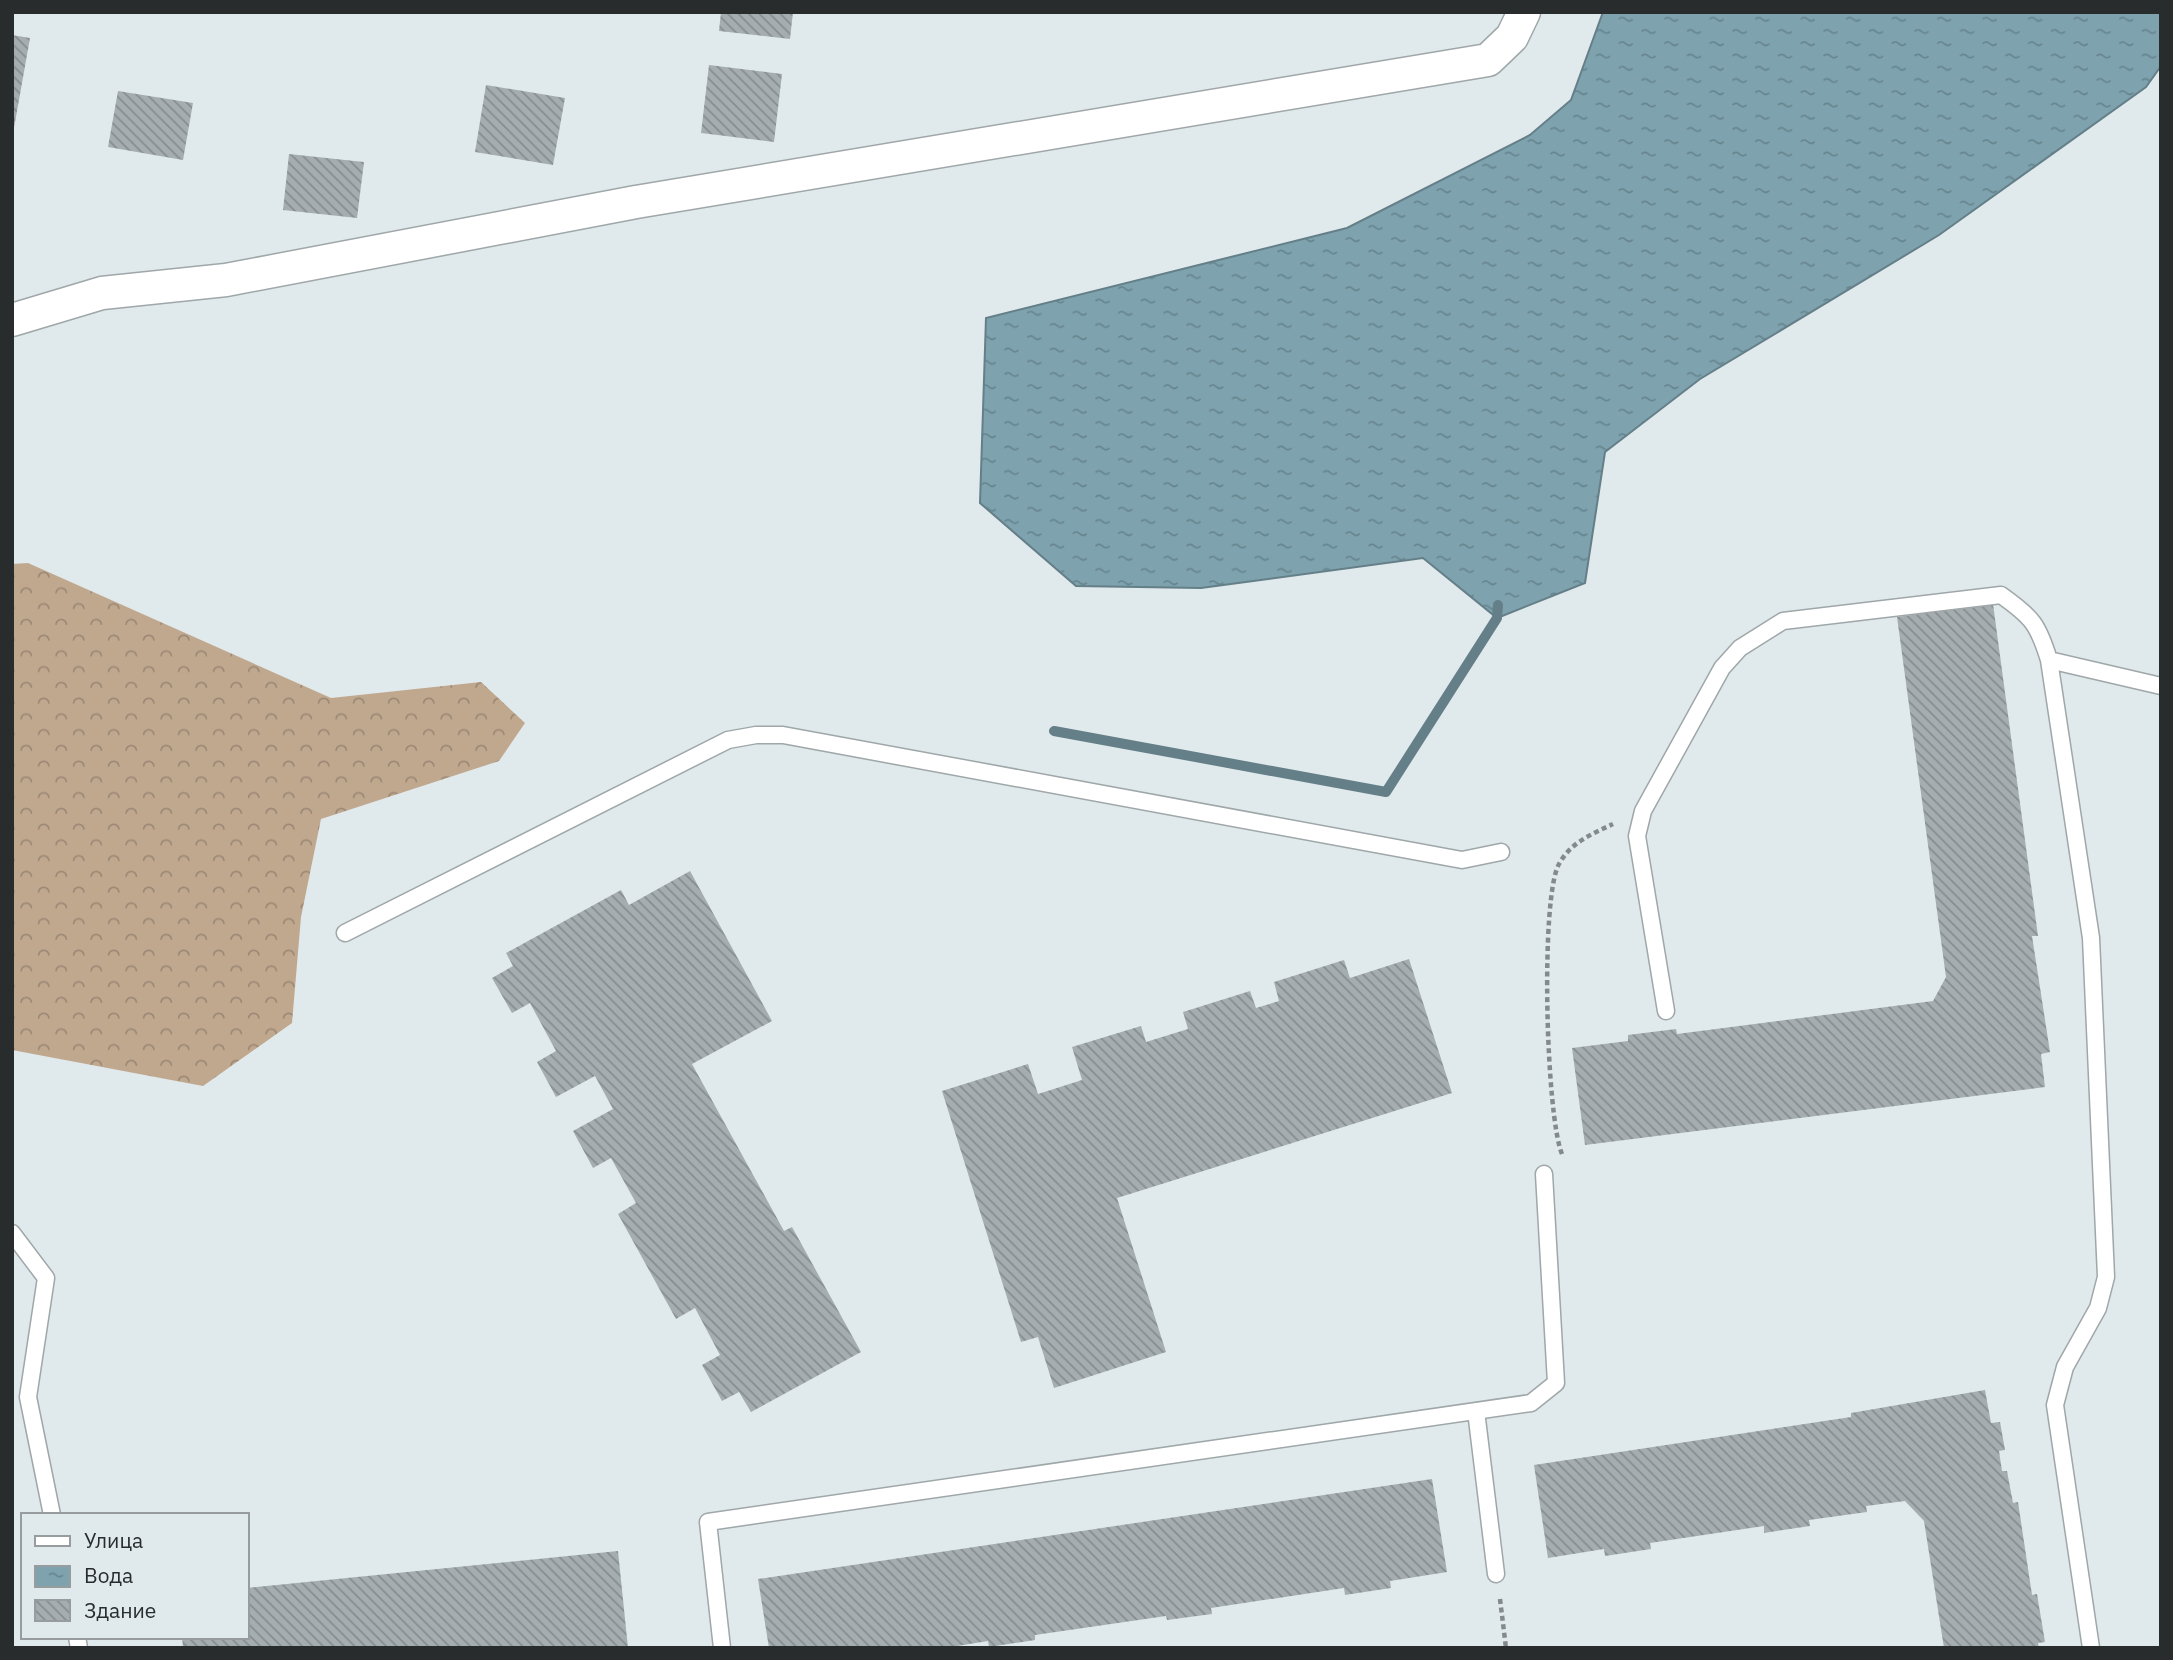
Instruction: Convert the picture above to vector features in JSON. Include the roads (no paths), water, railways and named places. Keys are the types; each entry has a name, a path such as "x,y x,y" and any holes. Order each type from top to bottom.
{"street":[{"path":"12,320 102,293 226,280 636,202 1488,60 1512,37 1524,12"}],"lane":[{"path":"1666,1011 1637,836 1643,811 1722,668 1740,648 1783,621 2001,595 2022,610 2040,629 2049,660 2091,938 2106,1278 2098,1308 2065,1367 2055,1405 2091,1648"},
{"path":"2049,660 2161,686"},
{"path":"345,933 728,740 756,735 783,735 1462,860 1501,852"},
{"path":"722,1648 708,1522 1531,1403 1556,1383 1544,1174"},
{"path":"12,1233 46,1278 28,1397 52,1513"},
{"path":"1475,1411 1496,1574"}],"water":[{"path":"1603,12 2161,12 2161,66 2146,87 1939,235 1700,379 1605,452 1585,583 1497,618 1423,558 1201,588 1076,586 980,503 986,318 1347,228 1530,135 1571,100"}],"waterway":[{"path":"1054,731 1386,792 1497,618 1498,605"}]}
